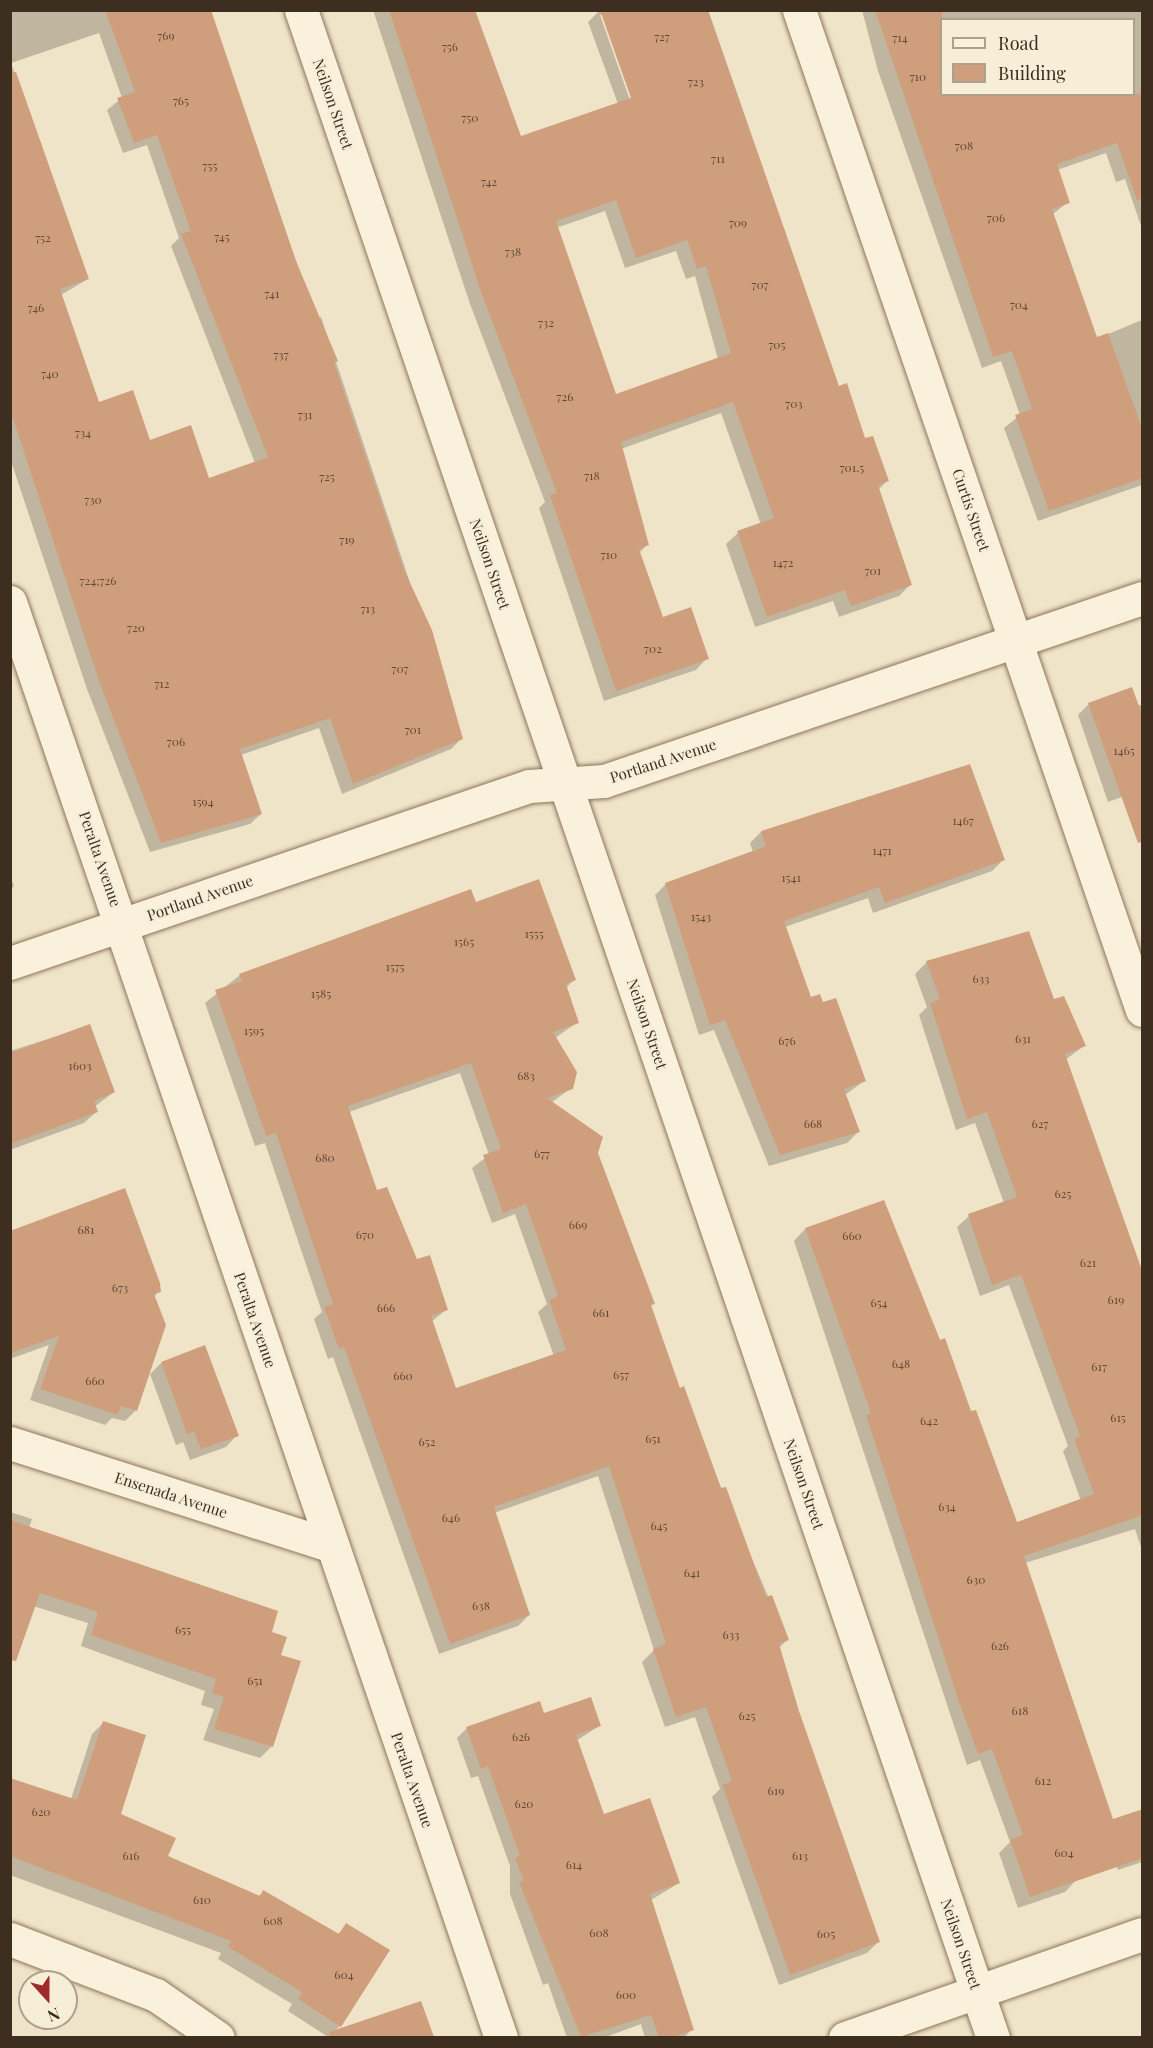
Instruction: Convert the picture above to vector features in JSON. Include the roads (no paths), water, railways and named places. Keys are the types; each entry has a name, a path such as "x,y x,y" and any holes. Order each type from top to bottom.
{"street":[{"name":"Neilson Street","path":"301,10 993,2037"},
{"name":"Curtis Street","path":"799,10 1143,1010"},
{"name":"Portland Avenue","path":"10,963 529,786 604,781 1143,598"},
{"name":"Peralta Avenue","path":"10,602 501,2037"},
{"name":"Ensenada Avenue","path":"10,1443 332,1546"},
{"path":"845,2037 978,1993 1143,1934"},
{"path":"10,1939 156,1995 218,2037"}]}
